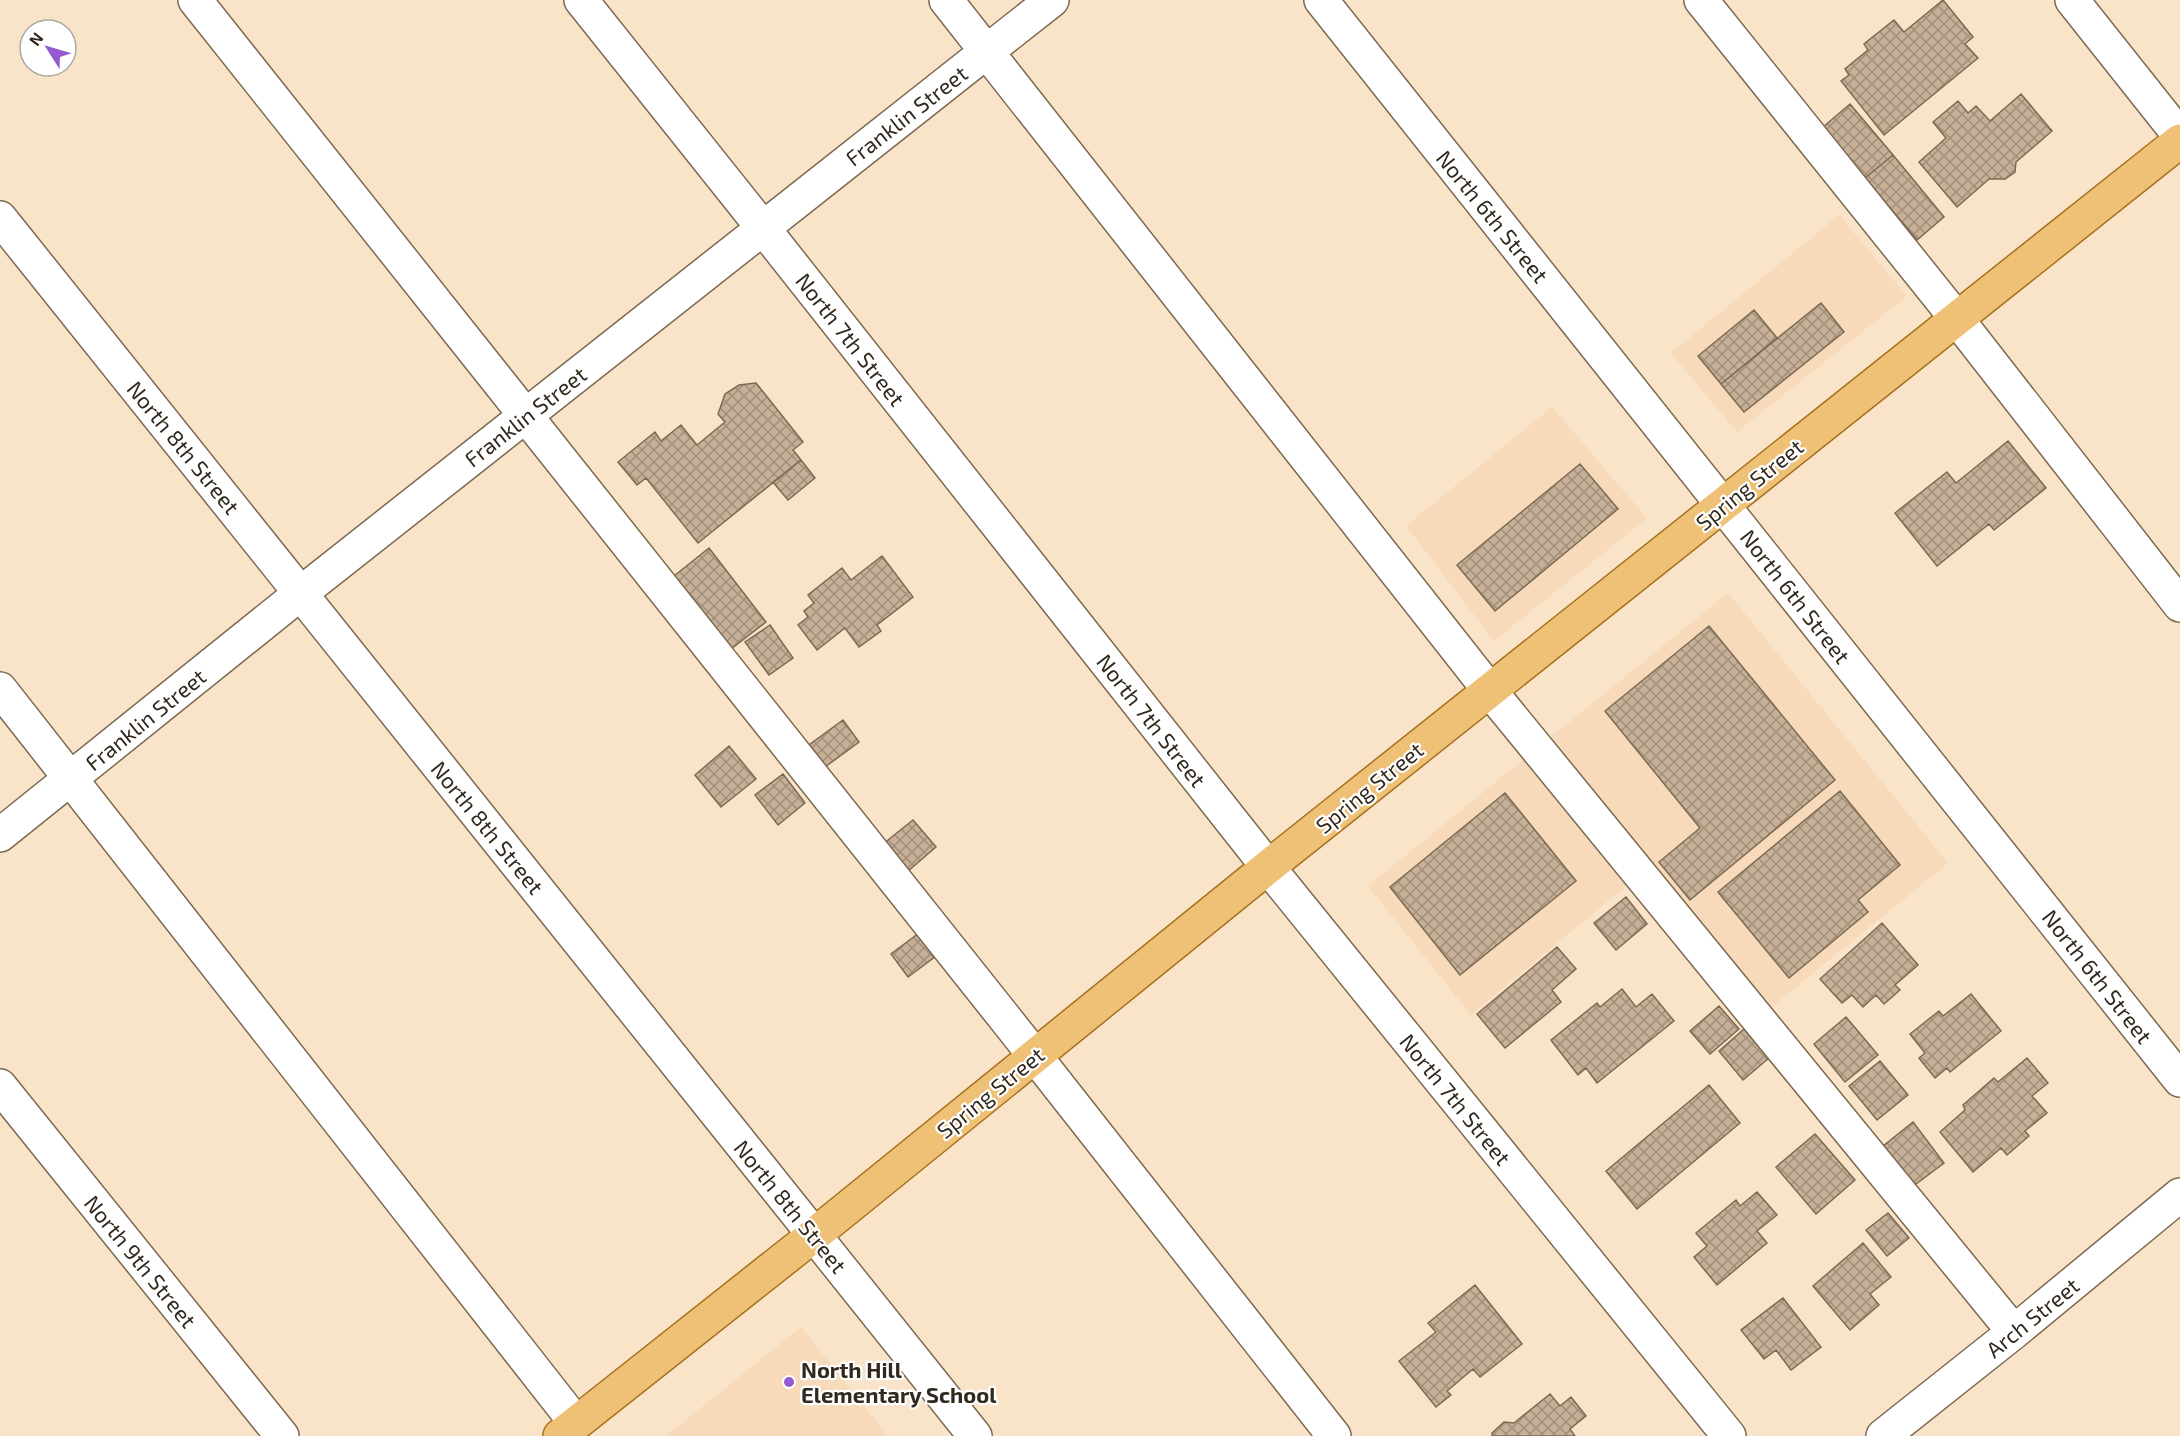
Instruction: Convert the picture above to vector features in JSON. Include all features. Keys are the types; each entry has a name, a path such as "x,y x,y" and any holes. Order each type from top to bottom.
{"main road":[{"name":"Spring Street","path":"568,1430 814,1235 1268,867 2180,141"}],"street":[{"path":"195,0 1035,1056 1334,1436"},
{"name":"North 7th Street","path":"581,0 1268,867 1729,1436"},
{"path":"946,0 1490,691 2014,1332"},
{"name":"Franklin Street","path":"0,835 300,593 1052,0"},
{"name":"North 6th Street","path":"1321,0 2180,1080"},
{"path":"1701,0 1957,319 2180,605"},
{"path":"2072,0 2180,136"},
{"name":"North 8th Street","path":"0,218 975,1436"},
{"path":"0,688 568,1430"},
{"name":"North 9th Street","path":"0,1086 282,1436"},
{"name":"Arch Street","path":"1883,1436 2180,1195"}],"shaded area":[{"path":"1839,215 1907,296 1737,432 1671,353"},
{"path":"1552,407 1647,518 1494,641 1406,526"},
{"path":"1728,593 1948,863 1769,1009 1655,865 1631,882 1471,1015 1368,886"},
{"name":"North Hill Elementary School","path":"801,1327 888,1436 666,1436"}],"building":[{"path":"1943,0 1973,37 1965,44 1978,58 1884,135 1841,81 1849,75 1845,69 1868,50 1864,44 1894,20 1904,32"},
{"path":"2021,94 2052,131 2016,162 2015,172 2005,179 1989,179 1957,207 1919,162 1946,138 1933,122 1958,101 1968,113 1976,106 1990,121"},
{"path":"1850,104 1893,155 1865,178 1823,127"},
{"path":"1893,155 1944,217 1917,240 1865,178"},
{"path":"1821,303 1844,332 1744,412 1721,384"},
{"path":"1754,310 1777,338 1721,384 1698,356"},
{"path":"756,383 803,442 793,450 801,460 698,543 646,478 637,485 618,462 655,432 661,441 681,425 697,445 725,422 718,414 725,394 739,385"},
{"path":"2008,441 2046,488 1994,530 1989,524 1937,566 1895,513 1947,472 1956,483"},
{"path":"801,460 815,478 788,500 773,482"},
{"path":"1580,464 1618,509 1495,611 1457,565"},
{"path":"709,548 766,622 731,649 674,576"},
{"path":"882,556 913,597 877,625 881,631 859,647 845,628 817,650 798,625 808,617 804,611 814,603 808,595 842,568 851,580"},
{"path":"770,625 793,658 769,675 745,642"},
{"path":"1709,626 1835,780 1690,900 1659,862 1700,828 1605,711"},
{"path":"843,720 859,742 825,767 809,745"},
{"path":"729,746 756,779 721,807 695,775"},
{"path":"783,774 805,803 778,825 755,795"},
{"path":"1840,791 1900,865 1858,900 1868,912 1789,978 1718,892"},
{"path":"1505,793 1576,881 1460,975 1390,887"},
{"path":"913,820 936,847 907,872 883,844"},
{"path":"1626,897 1647,924 1616,950 1594,923"},
{"path":"1882,923 1918,965 1895,985 1900,990 1884,1004 1876,995 1863,1007 1852,995 1842,1003 1820,979"},
{"path":"919,933 936,956 908,977 891,954"},
{"path":"1557,947 1576,969 1552,990 1561,1002 1505,1048 1477,1014"},
{"path":"1622,989 1636,1007 1652,994 1674,1021 1597,1083 1586,1068 1578,1075 1551,1040 1597,1003 1600,1007"},
{"path":"1971,994 2001,1031 1950,1072 1947,1068 1935,1078 1919,1058 1925,1053 1910,1034 1939,1011 1943,1016"},
{"path":"1719,1006 1739,1029 1710,1054 1690,1031"},
{"path":"1846,1017 1878,1055 1845,1082 1814,1044"},
{"path":"1744,1029 1769,1058 1743,1080 1719,1051"},
{"path":"2027,1058 2048,1083 2032,1096 2047,1113 2025,1131 2029,1136 2007,1155 2001,1148 1973,1172 1940,1132 1965,1110 1963,1105 1994,1078 1998,1082"},
{"path":"1880,1061 1908,1095 1877,1120 1849,1086"},
{"path":"1709,1085 1740,1123 1637,1209 1606,1171"},
{"path":"1913,1122 1944,1163 1912,1187 1882,1147"},
{"path":"1815,1134 1855,1180 1816,1214 1776,1167"},
{"path":"1757,1192 1777,1215 1757,1231 1767,1243 1717,1285 1694,1257 1707,1246 1696,1233 1736,1200 1740,1206"},
{"path":"1888,1213 1909,1238 1887,1256 1866,1230"},
{"path":"1863,1243 1891,1277 1870,1294 1879,1305 1850,1330 1813,1286"},
{"path":"1475,1285 1522,1344 1480,1377 1473,1369 1447,1391 1451,1395 1436,1407 1399,1361 1436,1332 1428,1323"},
{"path":"1783,1298 1821,1347 1791,1370 1776,1350 1764,1359 1741,1330"},
{"path":"1550,1394 1560,1406 1571,1397 1586,1416 1570,1429 1575,1436 1492,1436 1492,1433 1504,1422 1514,1423"}],"place":[{"name":"North Hill Elementary School","path":"789,1382"}]}
